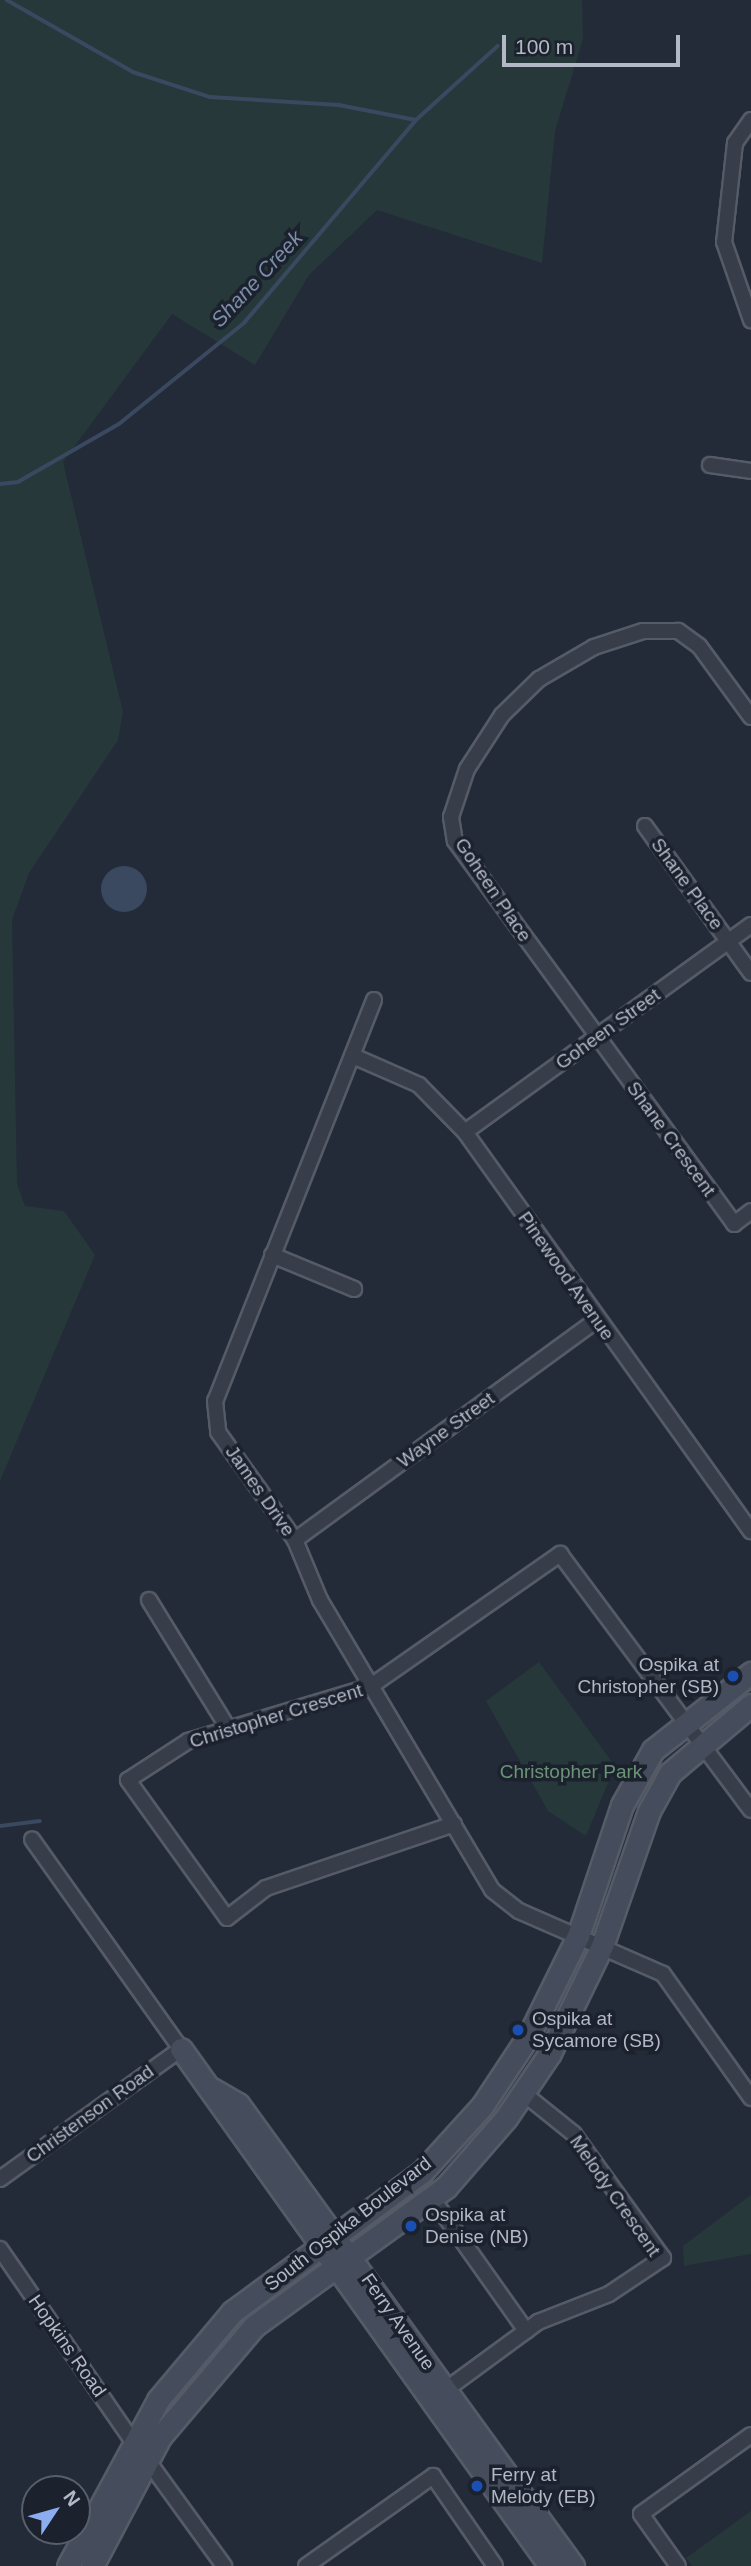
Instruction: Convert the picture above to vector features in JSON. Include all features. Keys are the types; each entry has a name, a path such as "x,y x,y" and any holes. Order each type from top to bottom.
{"main road":[{"name":"South Ospika Boulevard","path":"68,2566 158,2400 232,2312 422,2172 482,2106 528,2035 578,1936 622,1805 653,1750 686,1721 751,1673"},
{"name":"South Ospika Boulevard","path":"92,2566 160,2437 254,2326 432,2198 523,2092 602,1946 649,1811 670,1773 702,1741 751,1705"},
{"name":"Ferry Avenue","path":"181,2049 212,2089 222,2115 328,2241 438,2395 573,2566"},
{"name":"Ferry Avenue","path":"438,2395 550,2566"}],"street":[{"path":"751,120 735,143 724,242 751,320"},
{"path":"710,465 751,471"},
{"name":"Goheen Place","path":"596,1037 455,841 451,817 467,769 502,715 539,678 594,647 643,631 678,631 699,646 751,717"},
{"name":"Shane Place","path":"645,826 728,941"},
{"name":"Goheen Street","path":"465,1132 751,925"},
{"path":"728,941 751,973"},
{"name":"James Drive","path":"374,1000 215,1401 218,1432 295,1540 320,1600 492,1890 519,1911 663,1974 751,2098"},
{"name":"Shane Crescent","path":"596,1037 734,1224 751,1212"},
{"name":"Pinewood Avenue","path":"353,1056 419,1085 465,1132 597,1320 751,1531"},
{"path":"272,1255 355,1289"},
{"name":"Wayne Street","path":"295,1540 597,1320"},
{"name":"Christopher Crescent","path":"454,1824 266,1888 227,1918 128,1780 188,1741 371,1686 560,1554 686,1721"},
{"path":"149,1600 228,1728"},
{"path":"686,1721 751,1810"},
{"name":"Ferry Avenue","path":"32,1839 181,2049"},
{"name":"Christenson Road","path":"0,2179 181,2049"},
{"name":"Melody Crescent","path":"438,2395 526,2331 609,2294 663,2258 574,2134 523,2092"},
{"path":"432,2198 526,2331"},
{"name":"Hopkins Road","path":"0,2249 133,2442"},
{"path":"678,2566 641,2514 751,2435"},
{"path":"148,2461 223,2566"},
{"path":"306,2566 433,2476 495,2566"}],"green space":[{"path":"0,0 582,0 583,39 555,131 542,263 377,210 309,275 255,365 172,314 63,462 123,712 118,740 29,873 12,920 17,1184 25,1206 64,1211 95,1255 0,1481"},
{"name":"Christopher Park","path":"539,1662 615,1766 586,1836 548,1811 486,1701"},
{"path":"751,2195 751,2254 684,2266 683,2246"},
{"path":"751,2511 751,2566 692,2566 686,2558"}],"water":[{"path":"124,866 140,873 147,889 140,905 124,912 108,905 101,889 108,873"}],"waterway":[{"path":"7,0 133,72 210,97 339,105 416,120"},
{"name":"Shane Creek","path":"0,484 18,482 119,424 244,323 416,120 498,46"},
{"path":"0,1826 40,1821"}],"place":[{"name":"Ospika at Christopher (SB)","path":"733,1676"},
{"name":"Ospika at Sycamore (SB)","path":"518,2030"},
{"name":"Ospika at Denise (NB)","path":"411,2226"},
{"name":"Ferry at Melody (EB)","path":"477,2486"}]}
